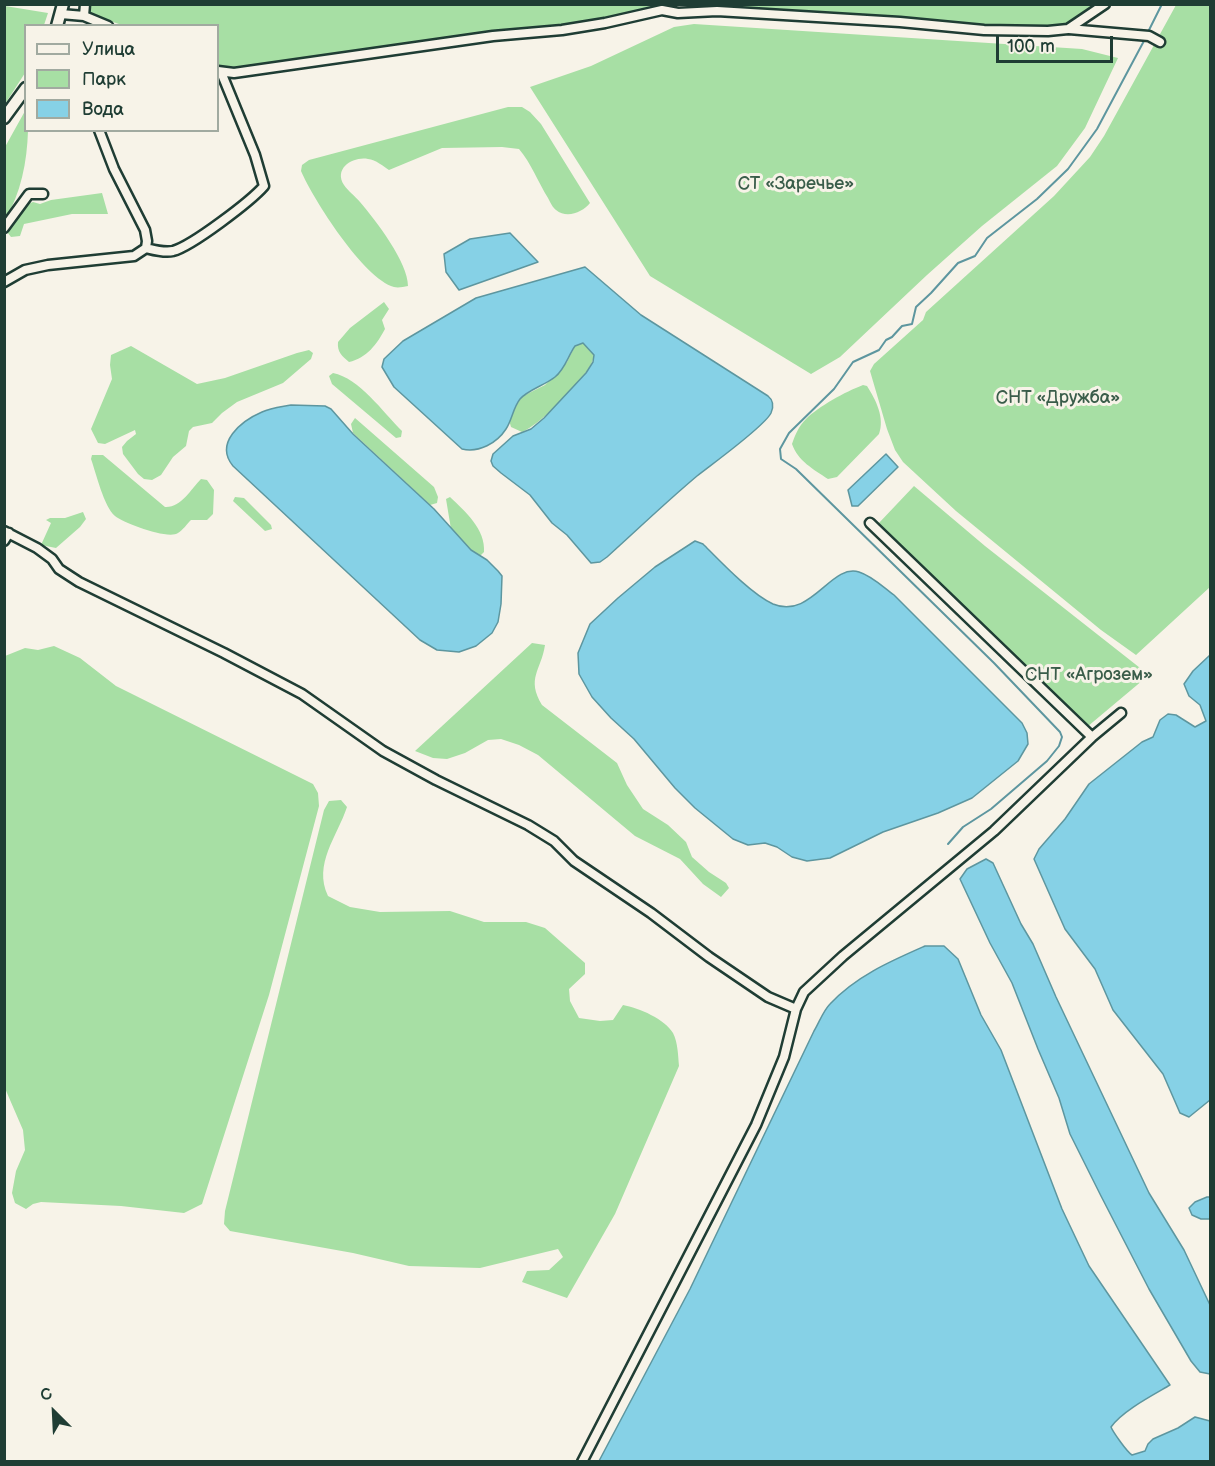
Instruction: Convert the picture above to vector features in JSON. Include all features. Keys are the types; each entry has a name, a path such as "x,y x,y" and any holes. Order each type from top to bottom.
{"main road":[{"path":"4,118 24,91"}],"street":[{"path":"84,16 86,4"},
{"path":"1068,29 1106,4"},
{"path":"219,71 234,73 493,36 562,30 662,10 678,13 717,11 888,21 984,30 1048,32 1068,29 1149,36 1160,42"},
{"path":"64,11 103,24"},
{"path":"64,11 72,24"},
{"path":"4,282 25,270 48,265 134,256 146,248 164,252 173,251 189,244 264,186 255,155 219,71"},
{"path":"100,132 114,169 146,230 146,248"},
{"path":"4,228 29,194 43,194"},
{"path":"870,523 1092,737"},
{"path":"6,535 37,548 52,559 59,569 79,582 224,652 303,694 383,751 536,831 554,842 574,861 651,913 709,957 768,997 796,1009"},
{"path":"582,1461 756,1125 784,1057 796,1009 804,992 994,831 1120,713"}],"green space":[{"path":"87,4 1101,5 1074,23 1056,27 989,28 674,5 603,21 233,70 219,66 219,24 119,24 86,13"},
{"name":"СНТ «Дружба»","path":"1176,5 1210,5 1210,587 1136,655 1101,630 956,511 903,462 895,450 887,429 870,371 874,364 923,320 926,312 1054,196 1090,157 1104,136"},
{"path":"5,6 48,13 44,24 24,24 24,75 5,104"},
{"name":"СТ «Заречье»","path":"694,24 1082,49 1118,58 1085,128 1057,166 982,226 840,357 811,374 650,276 530,87 591,66 674,27"},
{"path":"508,107 522,107 541,124 590,203 583,209 570,214 556,210 519,149 442,148 389,170 371,160 351,161 343,169 341,179 390,242 403,265 408,286 394,287 382,281 368,269 328,218 301,171 302,165 309,160"},
{"path":"24,113 24,132 28,132 25,166 11,210 5,220 5,147"},
{"path":"102,193 108,214 72,214 24,224 20,236 11,237 7,232 28,204"},
{"path":"384,302 389,309 382,320 385,329 382,335 366,354 349,362 339,351 338,342 350,328"},
{"path":"583,343 594,355 576,386 541,420 530,427 522,432 511,427 509,420 521,397 545,385 567,362 575,346"},
{"path":"131,346 197,384 225,378 297,353 309,350 313,353 311,359 283,383 237,402 212,423 193,427 189,431 186,446 173,457 161,475 152,480 144,479 138,474 123,454 122,447 136,434 135,430 105,444 98,443 91,429 112,379 111,355"},
{"path":"333,373 343,376 370,397 402,431 401,437 396,438 332,384 329,376"},
{"path":"863,385 867,386 879,409 881,428 879,434 837,477 828,479 802,460 792,444 793,441 801,425 811,414 848,391"},
{"path":"355,418 434,487 438,497 437,503 430,505 353,433 351,424"},
{"path":"92,455 103,455 165,507 181,501 201,479 207,480 214,490 213,514 207,520 191,520 180,532 173,535 146,530 120,519 111,512 104,498 91,459"},
{"name":"СНТ «Агрозем»","path":"914,486 985,546 1149,675 1087,727 878,524"},
{"path":"235,497 244,498 271,525 272,529 265,531 233,501"},
{"path":"450,497 468,515 482,536 484,552 480,556 451,529 446,499"},
{"path":"83,512 86,519 80,527 56,548 41,545 51,523 46,520 65,518"},
{"path":"532,643 545,645 535,681 537,696 542,705 617,763 627,785 643,809 668,825 686,842 692,857 726,883 729,888 721,897 703,884 680,859 635,836 538,755 519,745 501,739 488,740 465,753 447,759 433,758 415,751"},
{"path":"54,646 80,658 116,686 313,784 318,793 319,806 269,995 202,1204 184,1213 121,1206 41,1202 26,1209 15,1203 12,1193 16,1171 25,1150 23,1130 4,1086 5,656 25,648 38,650"},
{"path":"341,800 347,807 328,851 323,873 328,896 350,907 380,912 450,911 484,922 526,922 545,928 585,963 585,974 569,989 570,1001 579,1018 613,1020 623,1005 651,1015 664,1023 673,1033 679,1066 615,1214 567,1298 522,1282 527,1271 549,1270 563,1257 558,1249 480,1268 409,1266 353,1253 230,1231 224,1224 225,1211 324,810 329,801"}],"water":[{"path":"510,233 538,262 459,290 446,272 444,254 470,239"},
{"path":"585,267 641,315 768,396 773,406 766,419 748,436 685,486 607,557 600,562 591,563 567,535 552,523 530,495 501,473 491,461 493,454 513,436 531,429 544,418 586,373 593,362 594,355 583,343 575,346 555,377 520,399 508,425 498,439 475,450 462,449 394,387 382,367 384,359 403,341 476,298"},
{"path":"291,405 325,406 331,409 353,434 434,509 471,550 487,560 498,571 502,576 501,604 498,622 492,633 476,646 459,652 437,650 420,640 233,466 228,457 228,441 239,427 262,412"},
{"path":"886,454 898,467 858,506 852,506 848,490"},
{"path":"695,541 703,544 764,599 786,607 810,599 839,575 849,571 859,572 873,579 894,595 1022,723 1027,733 1028,744 1018,761 972,798 938,813 883,832 830,858 807,861 792,857 777,847 765,843 748,845 733,839 695,808 675,788 634,739 592,697 579,674 578,653 590,624 655,567"},
{"path":"1210,655 1210,1100 1189,1117 1180,1113 1163,1074 1113,1010 1095,969 1065,929 1034,859 1039,849 1065,819 1089,784 1142,742 1153,737 1160,720 1168,714 1176,715 1195,727 1206,721 1200,705 1189,696 1184,684 1193,671"},
{"path":"986,859 993,863 1149,1193 1184,1250 1210,1305 1210,1374 1200,1372 1191,1361 1149,1289 1070,1134 1059,1098 1012,983 960,879 967,869"},
{"path":"925,946 944,946 958,959 981,1015 1001,1050 1062,1209 1089,1266 1170,1385 1122,1415 1111,1427 1112,1430 1132,1455 1145,1451 1153,1439 1178,1428 1195,1417 1210,1421 1210,1461 599,1461 690,1289 825,1010 840,994 863,977"},
{"path":"1210,1197 1210,1219 1201,1219 1192,1215 1189,1208 1195,1202"}],"waterway":[{"path":"1147,34 1162,4"},
{"path":"948,844 963,827 991,809 1047,761 1059,746 1062,737 1060,732 994,663 796,469 781,459 780,449 789,433 834,389 853,362 879,350 886,340 902,326 912,324 916,307 958,263 975,256 987,238 1037,199 1068,169 1097,129 1145,39"}]}
